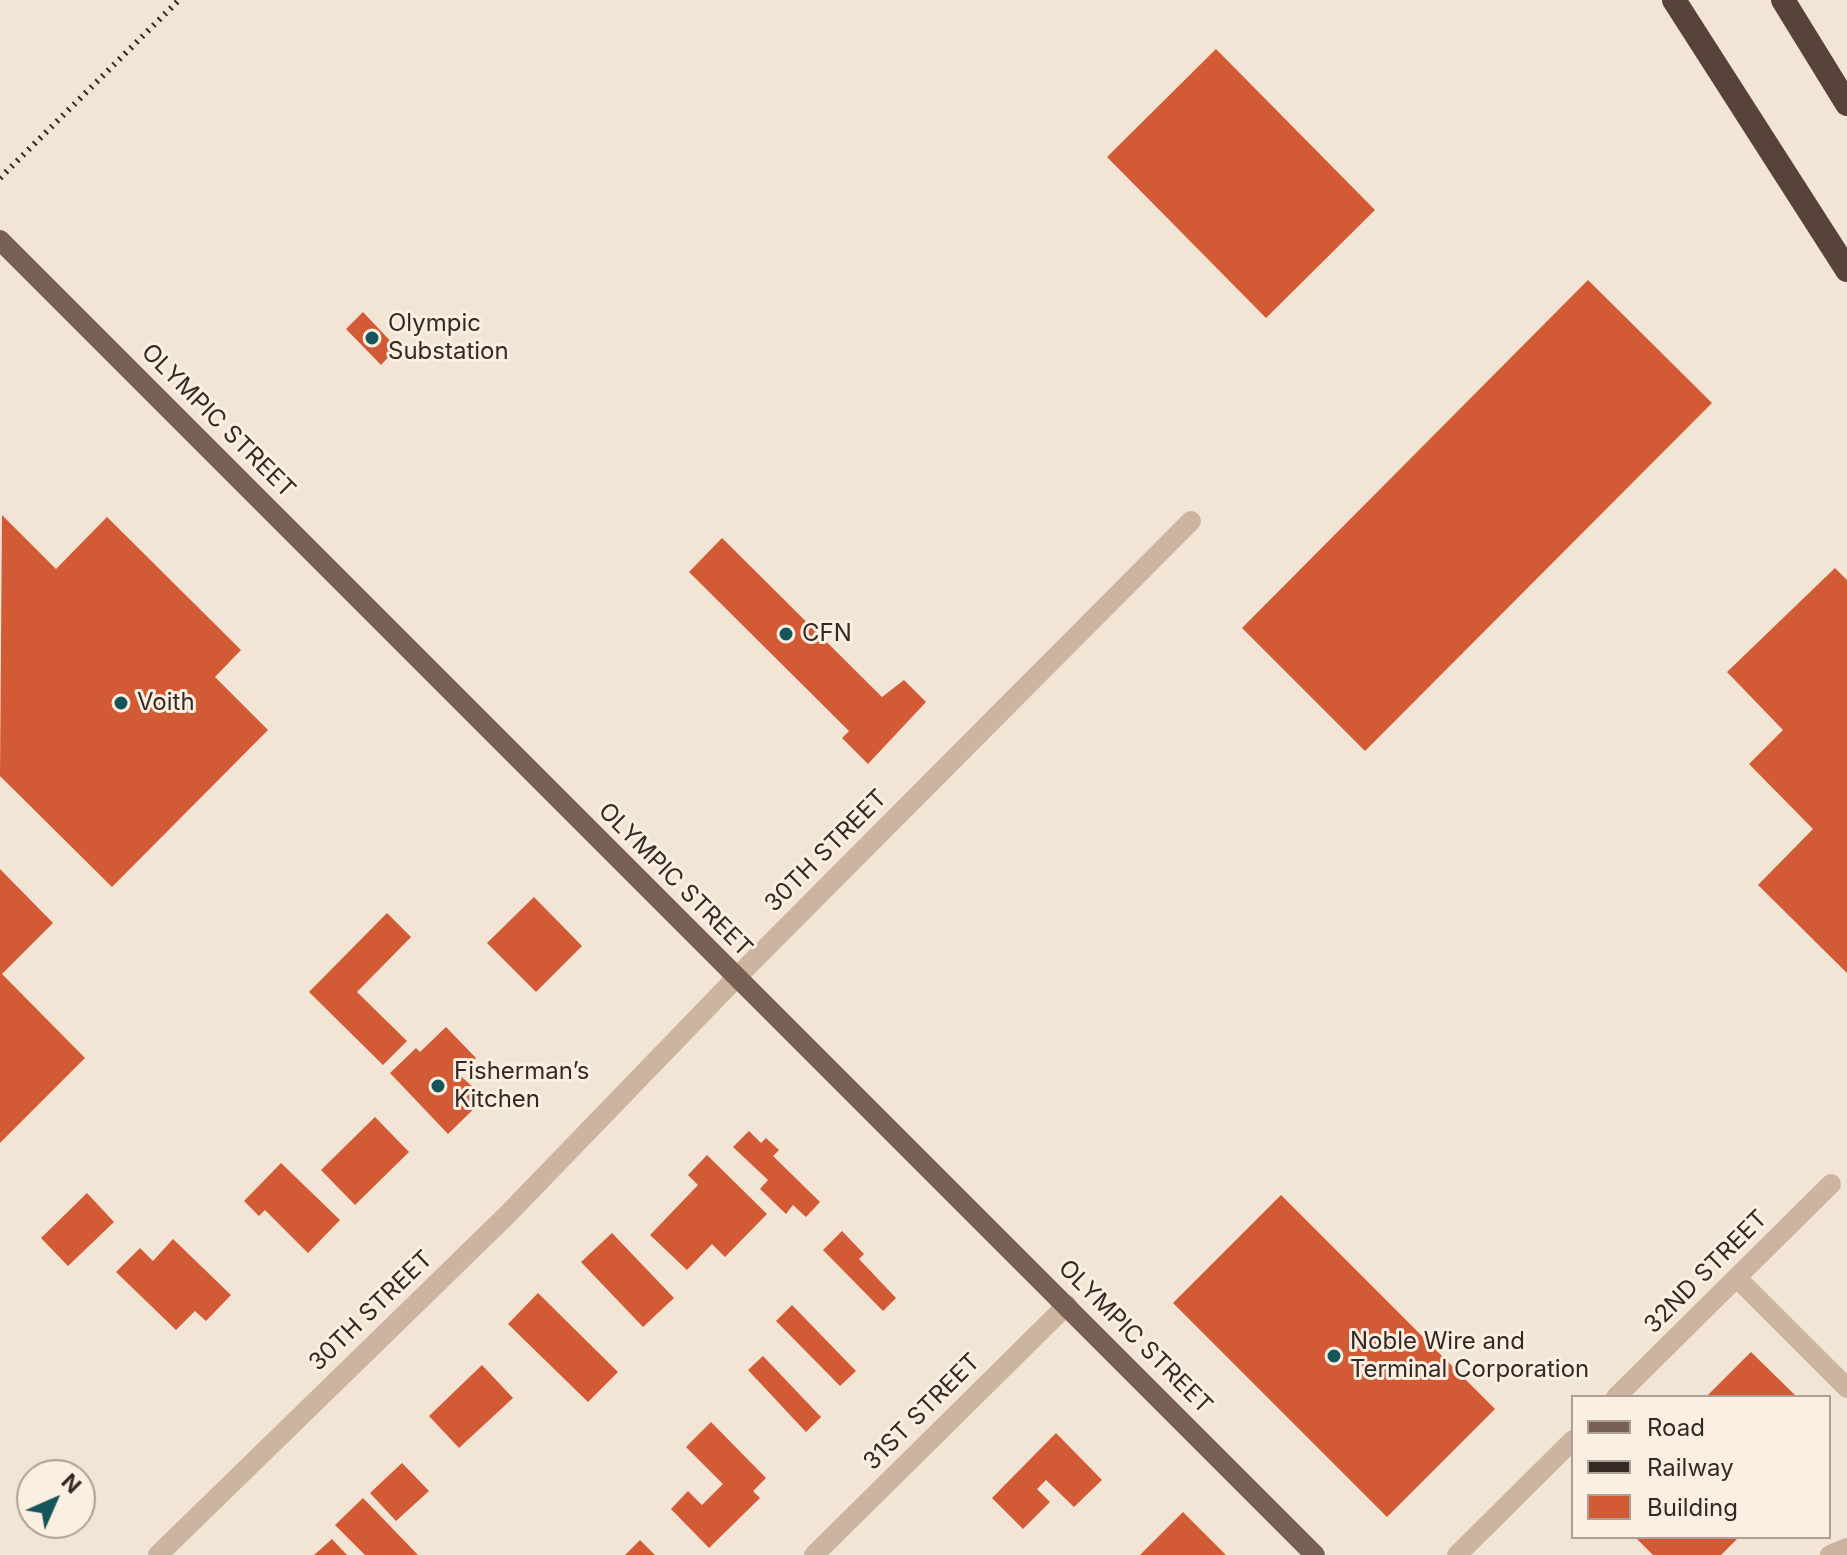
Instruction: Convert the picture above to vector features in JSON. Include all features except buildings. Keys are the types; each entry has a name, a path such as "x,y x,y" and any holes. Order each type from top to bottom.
{"highway":[{"path":"1674,0 1847,270"},
{"path":"1783,0 1847,104"}],"main road":[{"name":"OLYMPIC STREET","path":"0,240 1315,1555"}],"street":[{"name":"30TH STREET","path":"158,1555 507,1215 736,978 1191,521"},
{"name":"32ND STREET","path":"1618,1395 1831,1184"},
{"path":"1737,1278 1847,1388"},
{"name":"31ST STREET","path":"814,1555 1067,1305"},
{"path":"1457,1555 1571,1442"},
{"path":"1830,1555 1847,1548"}],"railway":[{"path":"0,178 179,0"}],"place":[{"name":"Olympic Substation","path":"372,338"},
{"name":"CFN","path":"786,634"},
{"name":"Voith","path":"121,703"},
{"name":"Fisherman’s Kitchen","path":"438,1086"},
{"name":"Noble Wire and Terminal Corporation","path":"1334,1356"}]}
